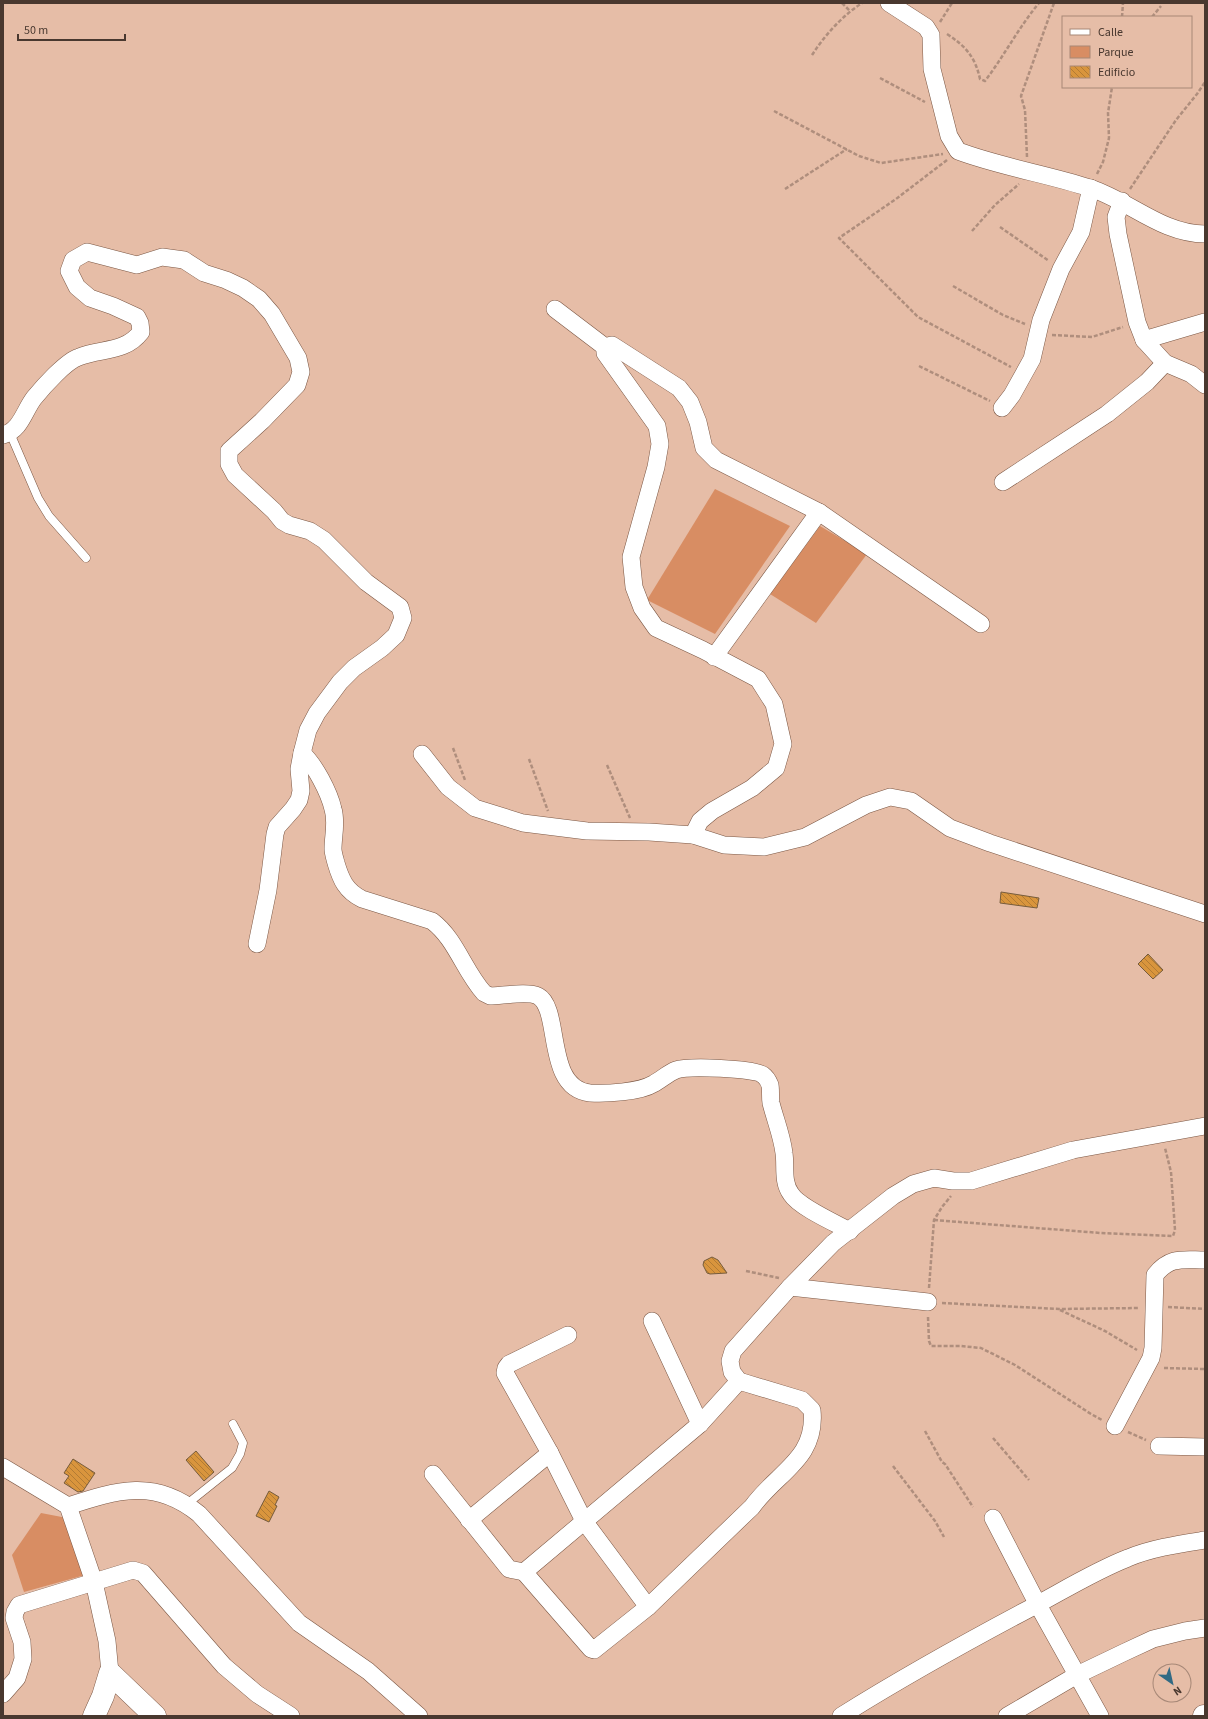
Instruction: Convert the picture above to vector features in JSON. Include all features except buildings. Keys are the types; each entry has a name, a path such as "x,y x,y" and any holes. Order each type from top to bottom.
{"main road":[{"path":"94,1716 103,1696 110,1672 155,1716"}],"street":[{"path":"889,3 933,31 932,69 949,136 958,151 1029,172 1091,188 1122,201 1163,225 1191,234 1205,234"},
{"path":"1002,408 1032,359 1041,320 1061,269 1081,232 1091,188"},
{"path":"1122,201 1116,217 1118,234 1137,322 1144,340 1165,363 1192,374 1205,385"},
{"path":"6,434 23,419 33,400 51,378 78,357 125,345 134,341 141,332 140,323 137,317 113,306 90,298 77,287 68,271 74,260 87,252 137,265 162,257 184,260 204,273 226,280 259,299 272,314 298,358 301,372 296,385 262,421 229,451 228,457 230,469 242,483 274,511 285,524 310,531 324,540 366,582 400,607 403,618 396,634 382,648 354,668 336,688 317,714 308,730 299,769 301,791 299,800 294,809 278,827 274,834 268,890 257,944"},
{"path":"555,309 605,347"},
{"path":"1144,340 1205,322"},
{"path":"605,347 612,345 679,388 690,402 698,422 704,448 716,460 819,512 981,624"},
{"path":"605,347 605,353 657,426 660,444 656,467 631,557 634,586 642,608 656,628 758,679 774,704 783,744 776,768 752,788 712,811 700,821 693,835"},
{"path":"1003,482 1107,414 1147,382 1165,363"},
{"path":"714,656 819,512"},
{"path":"302,754 310,761 334,809 335,827 333,851 340,877 346,887 353,894 362,899 432,921 447,937 484,993 490,996 532,994 544,1001 548,1009 557,1055 562,1070 570,1082 580,1091 602,1093 642,1089 652,1085 676,1070 682,1069 706,1068 761,1073 767,1078 770,1086 771,1102 784,1152 785,1176 790,1194 803,1204 850,1231"},
{"path":"422,754 448,787 475,808 523,823 587,831 693,835 724,845 764,847 806,837 866,805 890,797 911,800 950,828 990,843 1205,914"},
{"path":"433,1474 509,1569 524,1572 591,1649 597,1649 648,1607 802,1455 809,1442 813,1420 812,1410 802,1400 739,1382 732,1372 730,1361 733,1351 793,1284 833,1243 893,1196 914,1184 934,1178 953,1181 971,1181 1073,1150 1205,1126"},
{"path":"1115,1426 1151,1358 1153,1348 1155,1275 1163,1266 1175,1261 1205,1260"},
{"path":"793,1284 928,1302"},
{"path":"652,1321 700,1424"},
{"path":"568,1335 509,1364 506,1368 506,1373 550,1453 584,1521 648,1607"},
{"path":"524,1572 700,1424 739,1382"},
{"path":"1159,1446 1205,1447"},
{"path":"469,1520 550,1453"},
{"path":"3,1467 68,1506 94,1582 107,1641 110,1672"},
{"path":"68,1506 107,1493 142,1490 166,1494 187,1504 199,1514 299,1623 368,1671 419,1716"},
{"path":"993,1518 1038,1604 1100,1716"},
{"path":"841,1716 877,1694 1096,1573 1129,1558 1180,1544 1205,1540"},
{"path":"3,1694 17,1678 23,1659 22,1642 14,1618 15,1612 19,1605 133,1570 143,1573 224,1666 257,1694 291,1716"},
{"path":"1006,1716 1077,1675 1153,1640 1185,1631 1205,1628"}],"lane":[{"path":"6,434 38,498 49,516 86,558"},
{"path":"187,1504 232,1468 237,1461 242,1443 234,1424"}],"path":[{"path":"842,3 850,11"},
{"path":"812,55 822,40 850,11 862,3"},
{"path":"952,3 933,31 958,41 971,54 980,79 985,81 1000,61 1030,12 1039,3"},
{"path":"972,231 995,205 1017,186 1029,172 1025,110 1022,96 1054,3"},
{"path":"1122,16 1123,3"},
{"path":"1153,16 1161,6"},
{"path":"880,78 912,94 942,113"},
{"path":"1122,201 1176,120 1205,82"},
{"path":"1091,188 1103,162 1109,138 1108,112 1112,88"},
{"path":"774,111 847,148 859,156 881,163 925,158 958,151"},
{"path":"785,189 847,148"},
{"path":"958,151 896,199 838,238 918,317 1024,374"},
{"path":"1000,227 1061,269"},
{"path":"953,286 1003,315 1053,336 1092,337 1137,322"},
{"path":"919,366 1002,408"},
{"path":"529,759 554,827"},
{"path":"607,764 636,832"},
{"path":"934,1220 1093,1232 1173,1236 1175,1230 1171,1172 1165,1146"},
{"path":"971,1181 953,1194 942,1206 934,1220 928,1302 929,1341 931,1346 981,1348 1015,1365 1091,1414 1159,1446"},
{"path":"746,1271 793,1284"},
{"path":"928,1302 1059,1309 1132,1309 1154,1306 1205,1309"},
{"path":"1059,1309 1105,1331 1155,1360 1153,1372 1157,1372 1165,1368 1205,1369"},
{"path":"925,1431 942,1462 945,1464 973,1507"},
{"path":"993,1438 1029,1480"},
{"path":"893,1466 936,1521 944,1537"}],"green space":[{"path":"715,489 790,526 715,634 647,600"},
{"path":"820,526 867,554 816,623 770,594"},
{"path":"41,1513 67,1518 85,1575 24,1592 12,1555"}]}
